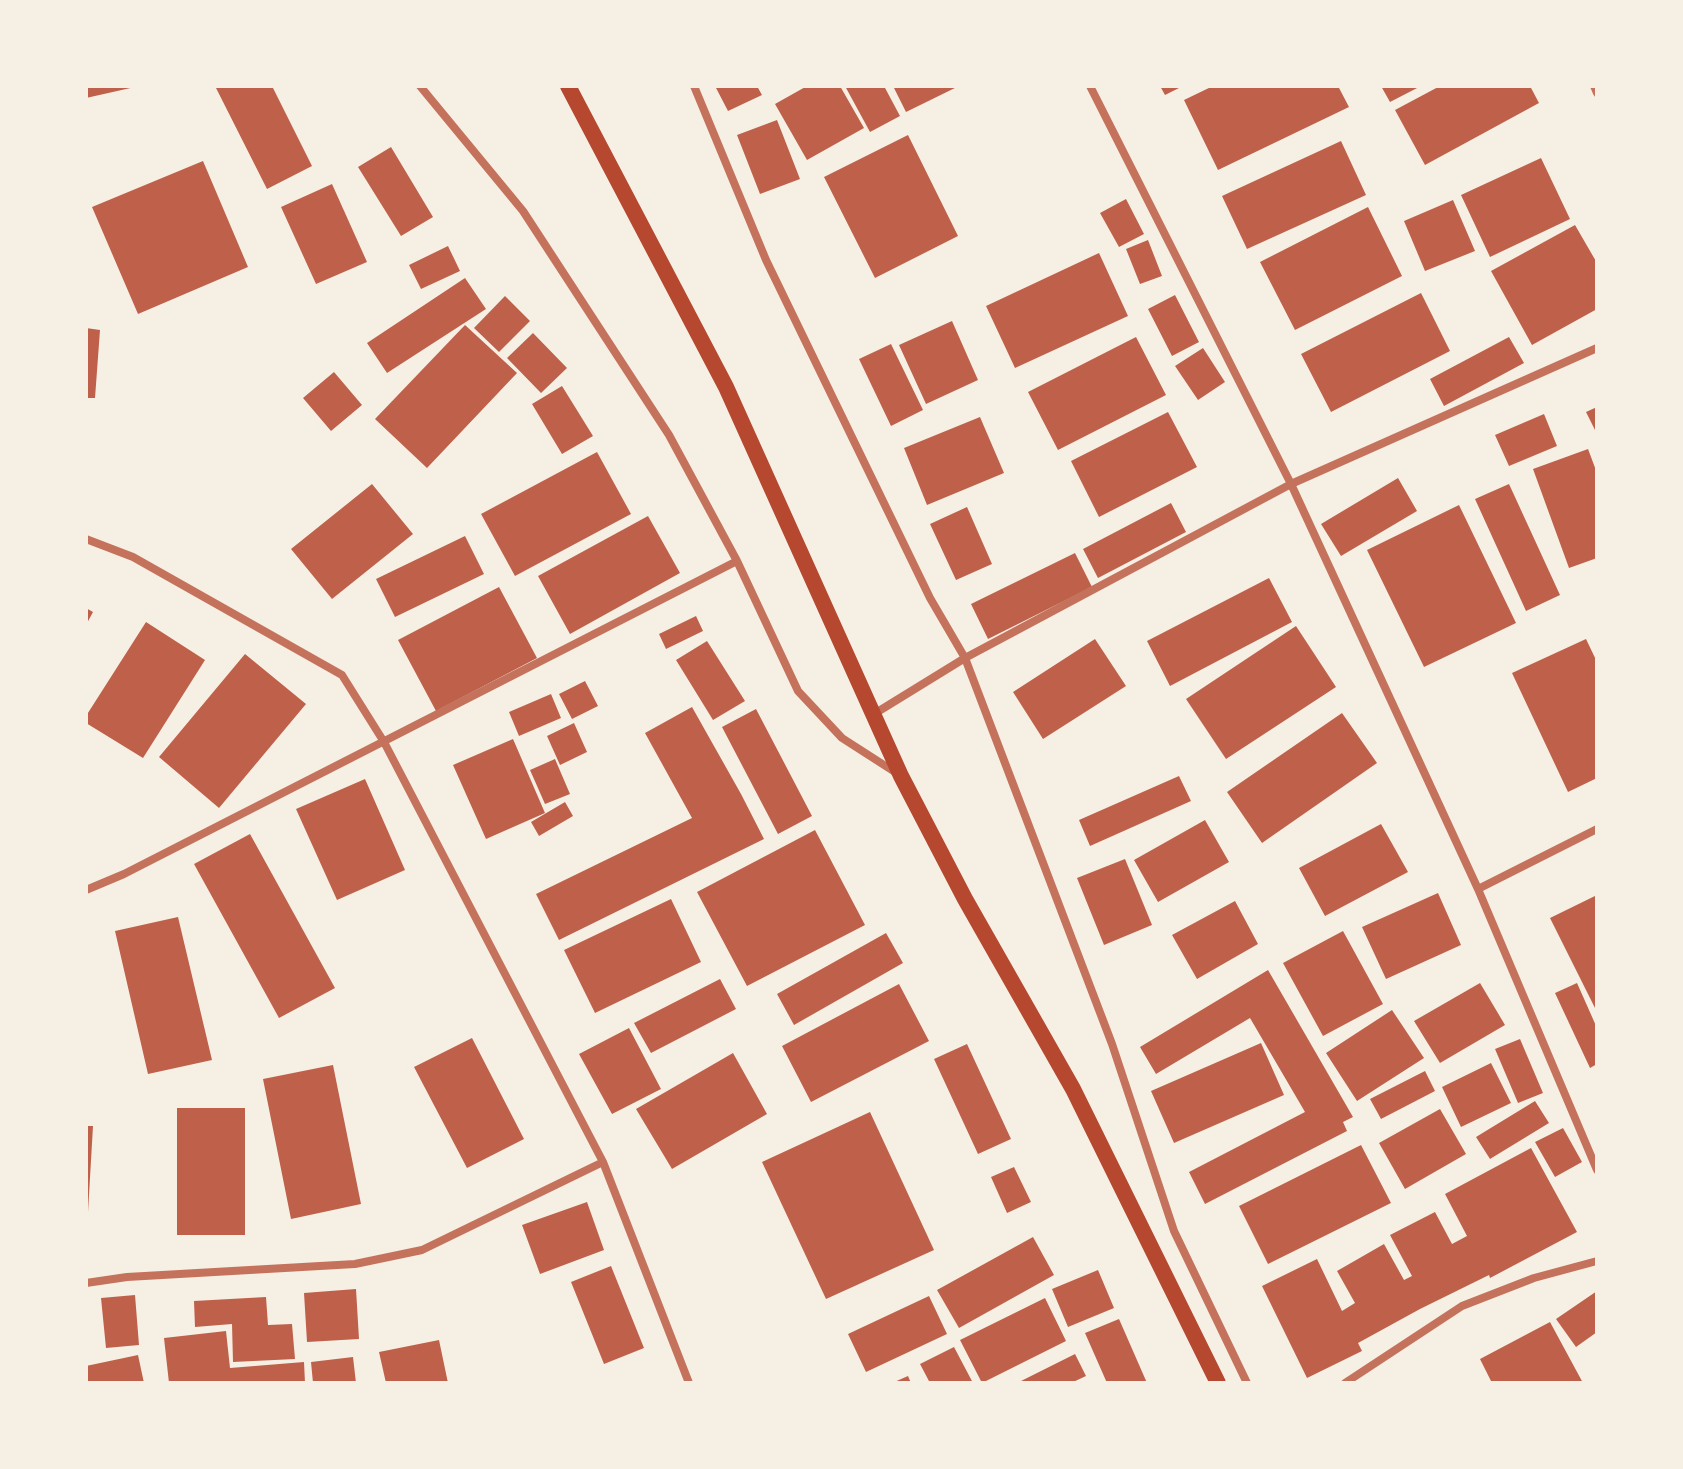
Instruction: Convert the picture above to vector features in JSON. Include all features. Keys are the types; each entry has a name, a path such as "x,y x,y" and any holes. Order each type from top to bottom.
{"main road":[{"path":"568,86 726,387 901,776 965,899 1073,1089 1218,1383"}],"street":[{"path":"420,86 523,211 669,435 737,561 798,691 842,738 901,776"},
{"path":"694,86 766,260 930,598 965,658 1112,1044 1174,1231 1247,1383"},
{"path":"1090,86 1291,484 1478,889 1597,1170"},
{"path":"1594,86 1597,93"},
{"path":"873,714 965,658 1291,484 1597,348"},
{"path":"86,539 133,557 342,675 384,742 603,1162 689,1383"},
{"path":"86,890 124,874 737,561"},
{"path":"1478,889 1597,829"},
{"path":"86,1283 127,1277 355,1264 422,1250 603,1162"},
{"path":"1345,1383 1462,1306 1534,1278 1597,1261"}],"building":[{"path":"86,86 135,86 135,87 86,98"},
{"path":"215,86 272,86 312,166 267,189"},
{"path":"715,86 757,86 762,95 728,111"},
{"path":"807,86 840,86 864,128 807,160 775,104"},
{"path":"845,86 884,86 900,116 870,132"},
{"path":"893,86 959,86 906,112"},
{"path":"1160,86 1183,86 1165,95"},
{"path":"1213,86 1338,86 1349,107 1218,170 1184,100"},
{"path":"1381,86 1421,86 1390,102"},
{"path":"1440,86 1530,86 1539,103 1425,165 1395,110"},
{"path":"777,120 800,179 760,194 737,135"},
{"path":"908,135 958,236 875,278 824,177"},
{"path":"1341,141 1366,195 1247,249 1222,196"},
{"path":"391,147 433,217 401,236 358,167"},
{"path":"1541,158 1570,219 1490,257 1461,195"},
{"path":"203,161 248,267 138,314 92,207"},
{"path":"332,184 367,262 316,284 281,207"},
{"path":"1126,199 1144,234 1119,247 1100,213"},
{"path":"1453,200 1475,251 1425,271 1404,221"},
{"path":"1368,207 1402,276 1295,330 1260,262"},
{"path":"1575,225 1597,263 1597,309 1532,345 1491,271"},
{"path":"1148,240 1162,276 1140,284 1126,249"},
{"path":"448,246 460,271 421,289 409,265"},
{"path":"1099,253 1128,316 1015,368 986,306"},
{"path":"465,278 486,309 387,373 367,343"},
{"path":"1421,293 1450,351 1331,412 1301,354"},
{"path":"1175,295 1199,342 1172,356 1148,309"},
{"path":"505,296 530,321 499,352 474,328"},
{"path":"952,321 978,380 926,404 899,345"},
{"path":"465,325 517,373 427,468 375,419"},
{"path":"86,328 100,330 95,398 86,398"},
{"path":"533,333 567,368 541,393 507,358"},
{"path":"1136,337 1166,395 1058,450 1028,392"},
{"path":"1509,337 1524,363 1444,406 1430,379"},
{"path":"891,344 923,410 891,426 859,359"},
{"path":"1203,348 1225,382 1198,400 1175,366"},
{"path":"334,372 362,405 331,431 303,398"},
{"path":"562,386 593,436 562,454 532,404"},
{"path":"1597,407 1597,434 1586,412"},
{"path":"1168,412 1197,467 1099,517 1071,461"},
{"path":"1544,414 1557,446 1509,466 1495,435"},
{"path":"980,417 1004,473 927,505 904,448"},
{"path":"1588,449 1597,473 1597,558 1569,568 1533,469"},
{"path":"597,452 631,514 515,576 481,514"},
{"path":"1398,478 1417,511 1341,556 1321,524"},
{"path":"372,484 413,534 332,599 291,549"},
{"path":"1509,484 1560,595 1526,611 1475,499"},
{"path":"1171,503 1186,532 1098,578 1083,549"},
{"path":"1459,505 1516,623 1424,667 1367,550"},
{"path":"967,507 992,564 956,580 930,524"},
{"path":"648,516 680,573 570,634 538,576"},
{"path":"465,536 484,574 395,617 376,579"},
{"path":"1075,553 1092,587 988,639 971,604"},
{"path":"1269,578 1292,622 1170,686 1147,641"},
{"path":"499,587 537,658 436,711 398,640"},
{"path":"86,608 93,612 86,625"},
{"path":"696,616 703,631 666,649 659,634"},
{"path":"146,622 205,660 143,758 86,723 86,716"},
{"path":"1296,626 1336,687 1226,759 1186,699"},
{"path":"1095,639 1126,686 1043,739 1013,692"},
{"path":"1586,639 1597,662 1597,778 1568,792 1512,673"},
{"path":"707,641 745,701 713,720 676,660"},
{"path":"245,654 306,704 219,808 159,757"},
{"path":"585,681 598,706 572,719 559,694"},
{"path":"551,694 561,718 519,736 509,712"},
{"path":"692,707 764,839 559,940 536,894 692,818 645,733"},
{"path":"756,709 812,816 778,834 722,727"},
{"path":"1342,713 1377,763 1262,843 1227,792"},
{"path":"574,723 587,752 560,765 547,736"},
{"path":"513,739 545,813 486,839 453,765"},
{"path":"555,759 570,794 545,804 530,770"},
{"path":"1179,776 1191,801 1090,846 1079,820"},
{"path":"365,779 405,870 337,900 296,809"},
{"path":"565,802 573,816 539,836 531,822"},
{"path":"1205,820 1229,862 1158,902 1134,860"},
{"path":"1381,824 1408,872 1325,916 1299,868"},
{"path":"815,830 865,925 747,986 697,892"},
{"path":"250,834 335,988 279,1018 194,864"},
{"path":"1125,859 1152,925 1104,945 1077,878"},
{"path":"1438,893 1461,945 1386,979 1362,927"},
{"path":"1597,895 1597,1012 1550,918"},
{"path":"671,899 701,962 595,1013 564,950"},
{"path":"1235,901 1258,944 1197,979 1172,935"},
{"path":"178,917 212,1060 148,1074 115,931"},
{"path":"1343,931 1383,1004 1323,1036 1283,963"},
{"path":"886,933 903,963 794,1025 777,994"},
{"path":"1268,970 1353,1117 1343,1122 1347,1131 1205,1204 1189,1172 1305,1112 1250,1018 1156,1074 1140,1047"},
{"path":"720,979 736,1009 651,1053 634,1023"},
{"path":"1480,983 1505,1025 1440,1063 1414,1021"},
{"path":"1577,983 1597,1028 1597,1064 1590,1068 1555,993"},
{"path":"899,984 929,1041 811,1102 782,1046"},
{"path":"1392,1010 1424,1058 1357,1101 1326,1053"},
{"path":"629,1028 661,1089 612,1114 579,1054"},
{"path":"472,1038 524,1139 467,1168 414,1067"},
{"path":"1520,1039 1543,1093 1518,1103 1495,1049"},
{"path":"1261,1043 1284,1095 1174,1143 1151,1091"},
{"path":"967,1044 1011,1139 978,1154 934,1059"},
{"path":"733,1053 767,1114 672,1169 636,1109"},
{"path":"1491,1063 1511,1103 1461,1127 1442,1087"},
{"path":"333,1065 361,1204 291,1219 263,1079"},
{"path":"1425,1071 1435,1091 1381,1119 1370,1099"},
{"path":"1535,1101 1549,1123 1490,1159 1476,1137"},
{"path":"177,1108 245,1108 245,1235 177,1235"},
{"path":"1440,1109 1466,1154 1405,1189 1379,1143"},
{"path":"870,1112 934,1250 826,1299 762,1162"},
{"path":"86,1126 93,1126 88,1212 86,1212"},
{"path":"1563,1128 1582,1162 1555,1177 1535,1142"},
{"path":"1361,1145 1391,1203 1268,1264 1239,1206"},
{"path":"1531,1148 1577,1232 1490,1278 1489,1275 1420,1309 1358,1343 1362,1351 1307,1378 1262,1286 1317,1259 1342,1311 1355,1303 1337,1271 1384,1244 1404,1280 1412,1276 1390,1235 1435,1212 1452,1244 1467,1236 1445,1194"},
{"path":"1014,1167 1031,1202 1007,1213 991,1177"},
{"path":"587,1202 604,1250 540,1274 522,1225"},
{"path":"1033,1237 1054,1275 959,1328 937,1290"},
{"path":"611,1266 644,1348 604,1364 571,1282"},
{"path":"1098,1270 1114,1308 1068,1327 1052,1289"},
{"path":"356,1289 359,1339 307,1342 304,1293"},
{"path":"1597,1291 1597,1332 1576,1347 1556,1319"},
{"path":"135,1295 139,1345 106,1348 101,1298"},
{"path":"929,1296 947,1334 866,1372 848,1334"},
{"path":"266,1297 268,1325 292,1324 295,1359 233,1362 232,1324 195,1327 194,1301"},
{"path":"1045,1298 1066,1341 982,1383 960,1340"},
{"path":"1119,1319 1147,1383 1107,1383 1085,1333"},
{"path":"1550,1322 1583,1383 1492,1383 1480,1359"},
{"path":"226,1331 230,1368 304,1362 305,1383 169,1383 164,1338"},
{"path":"439,1340 448,1383 386,1383 379,1352"},
{"path":"954,1347 973,1383 930,1383 920,1364"},
{"path":"1075,1354 1086,1376 1071,1383 1017,1383"},
{"path":"138,1355 144,1383 86,1383 86,1366"},
{"path":"353,1357 356,1383 313,1383 311,1362"},
{"path":"908,1376 911,1383 892,1383"}]}
